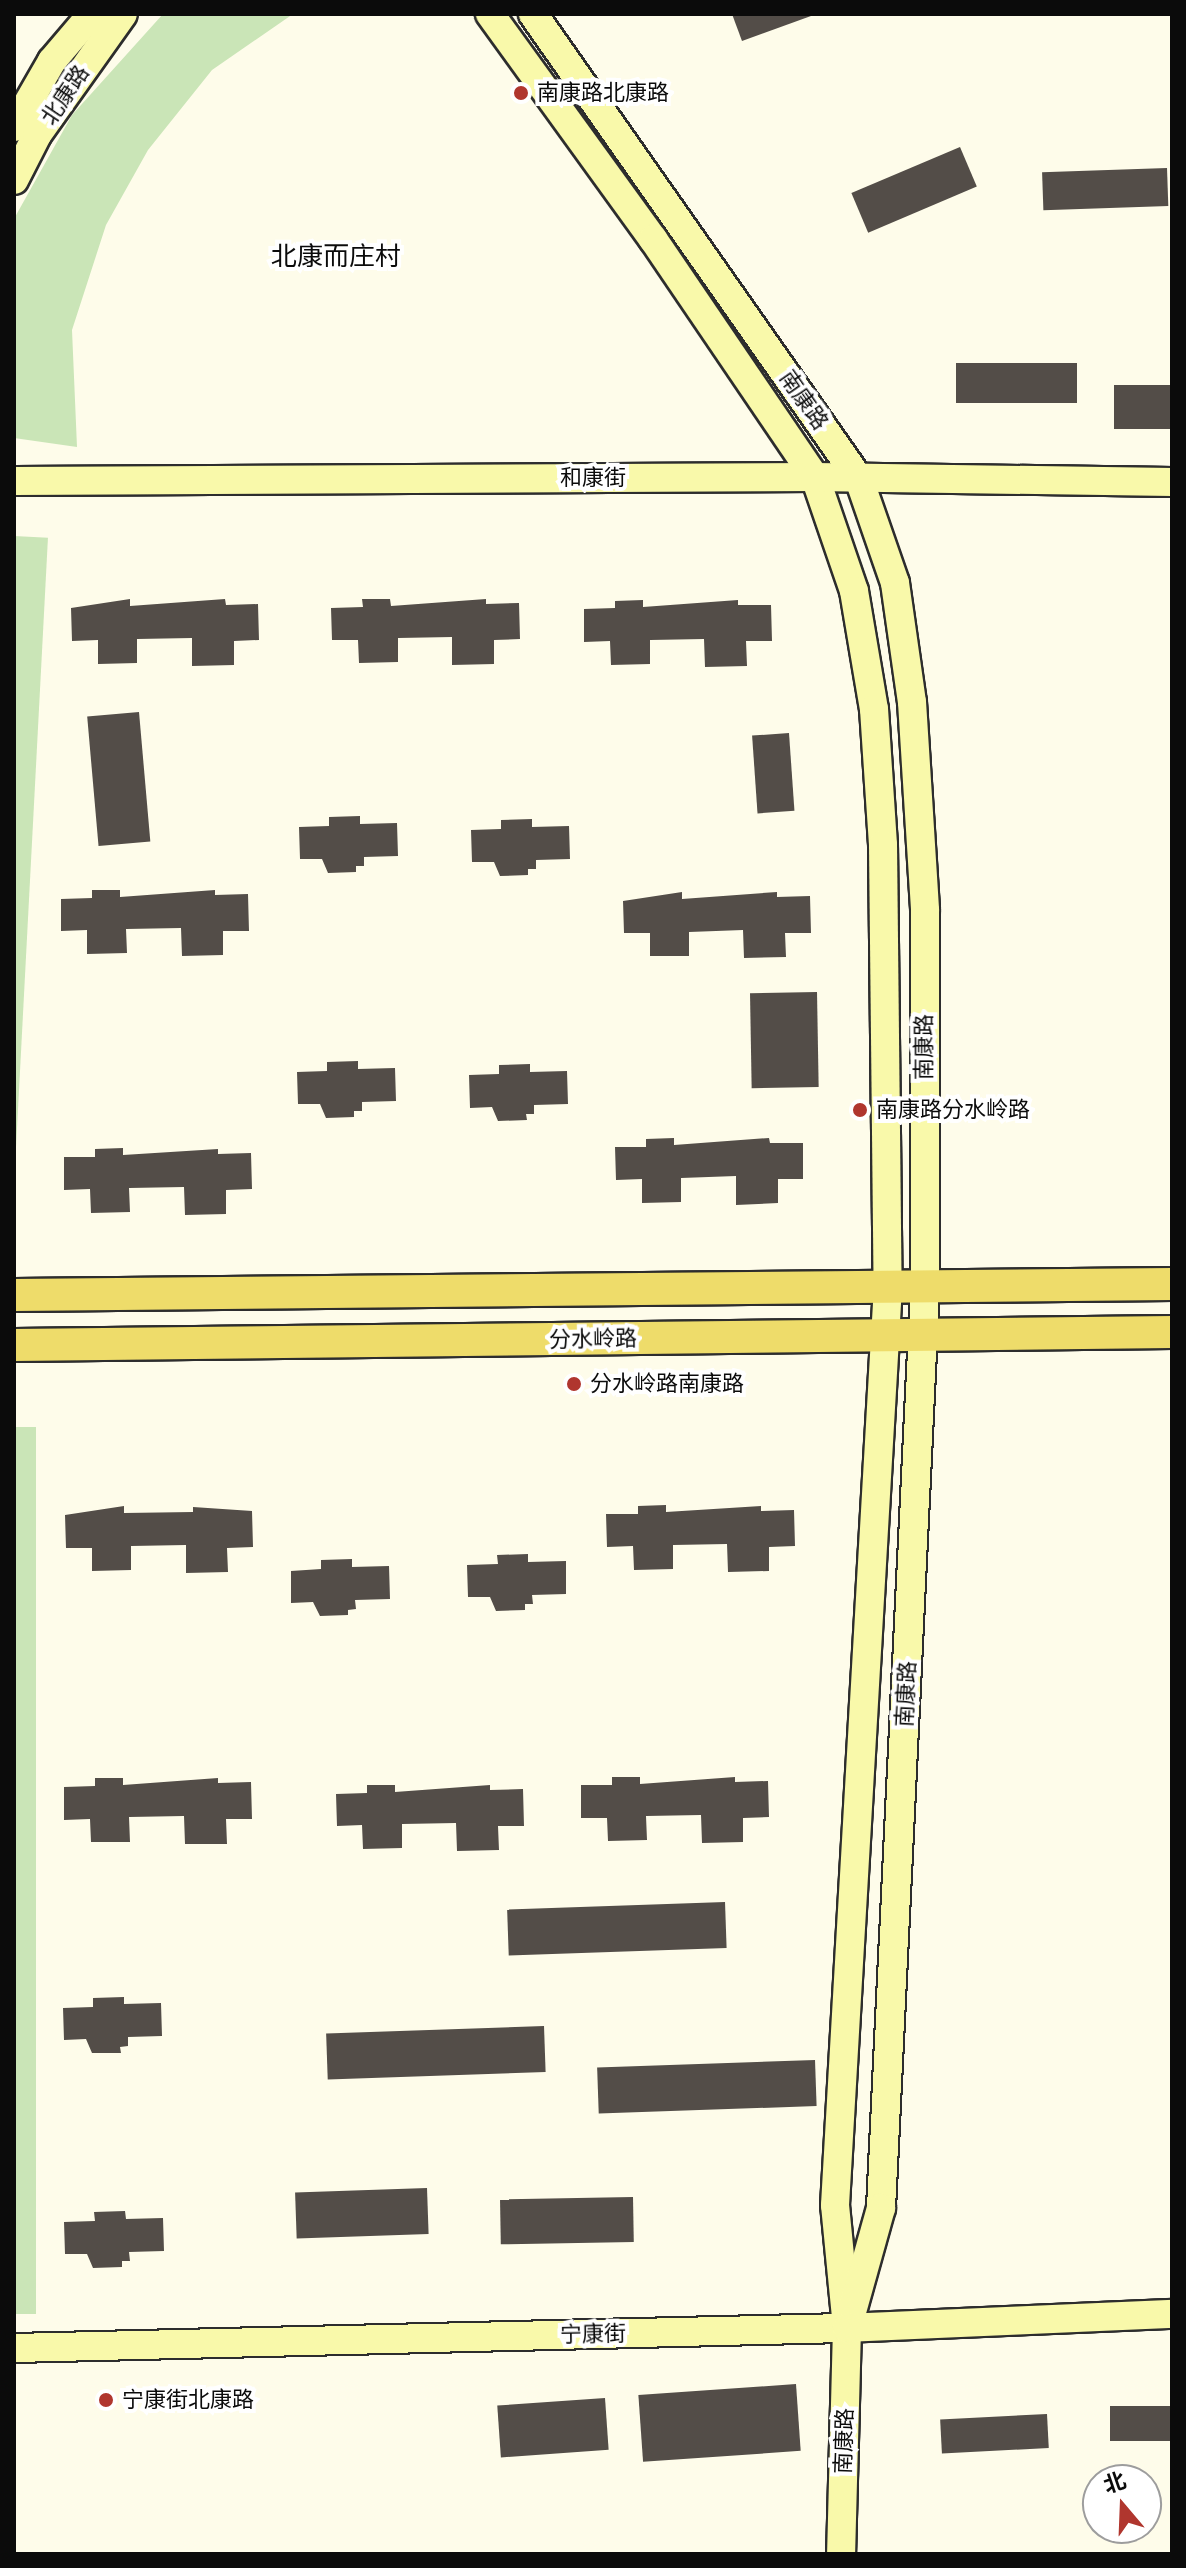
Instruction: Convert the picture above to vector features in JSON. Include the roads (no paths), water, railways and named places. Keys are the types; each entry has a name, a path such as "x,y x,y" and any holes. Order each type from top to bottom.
{"main road":[{"path":"14,1295 888,1286 925,1289 1172,1284"},
{"name":"分水岭路","path":"14,1345 1172,1332"}],"street":[{"name":"北康路","path":"14,127 52,61 92,14"},
{"name":"北康路","path":"14,180 37,135 123,14"},
{"name":"南康路","path":"490,14 653,239 815,477 854,591 874,709 883,845 888,1286 835,2205 847,2328 841,2554"},
{"name":"南康路","path":"533,14 859,479 895,583 912,702 925,911 925,1289 881,2208 847,2328"},
{"name":"和康街","path":"14,481 815,477 1172,482"},
{"name":"宁康街","path":"14,2348 847,2328 1172,2314"}],"place":[{"name":"南康路北康路","path":"521,93"},
{"name":"南康路分水岭路","path":"860,1110"},
{"name":"分水岭路南康路","path":"574,1384"},
{"name":"宁康街北康路","path":"106,2400"}],"district":[{"name":"北康而庄村","path":"336,257"}]}
